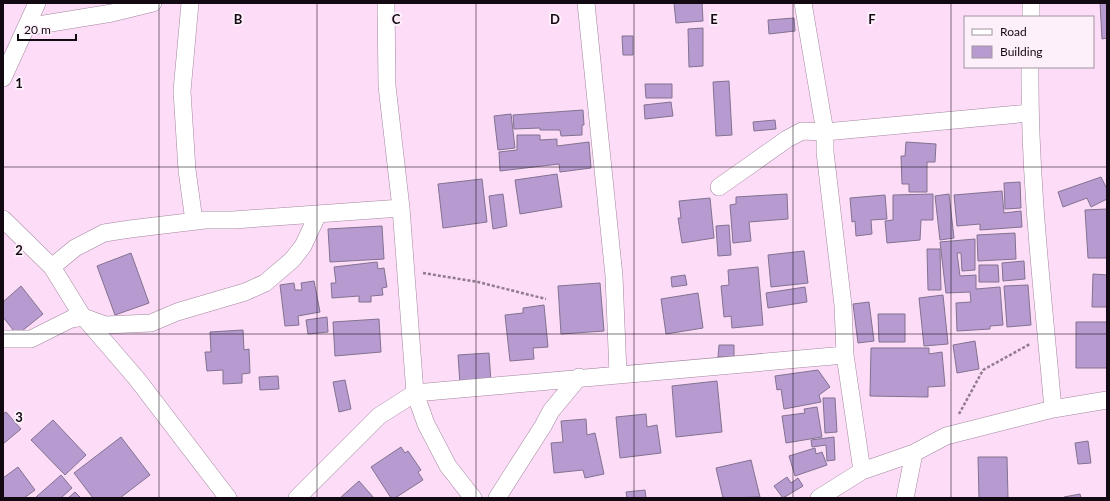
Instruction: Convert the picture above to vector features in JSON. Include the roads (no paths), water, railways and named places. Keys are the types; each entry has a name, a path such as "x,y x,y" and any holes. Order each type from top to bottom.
{"street":[{"path":"3,78 36,3"},
{"path":"26,27 112,13 153,3"},
{"path":"190,3 182,91 187,170 194,221"},
{"path":"386,3 387,86 401,208 415,393 426,424 448,466 473,498"},
{"path":"586,3 614,276 618,374"},
{"path":"803,3 825,132 825,152 843,305 845,355 862,471"},
{"path":"1031,3 1031,16"},
{"path":"1030,68 1030,113 1039,250 1053,409"},
{"path":"719,187 787,139 802,131 825,132 1030,113"},
{"path":"52,267 75,248 104,234 171,223 401,208"},
{"path":"3,339 31,339 71,319 84,317 104,325 151,323 177,312 245,292 265,283 292,260 303,246 318,214"},
{"path":"3,219 52,267 84,317 137,379 228,498"},
{"path":"297,498 379,416 415,393 579,377 845,355"},
{"path":"497,498 551,411 579,377"},
{"path":"819,498 862,471 914,453 946,436 1053,409 1107,400"},
{"path":"905,498 914,453"}]}
